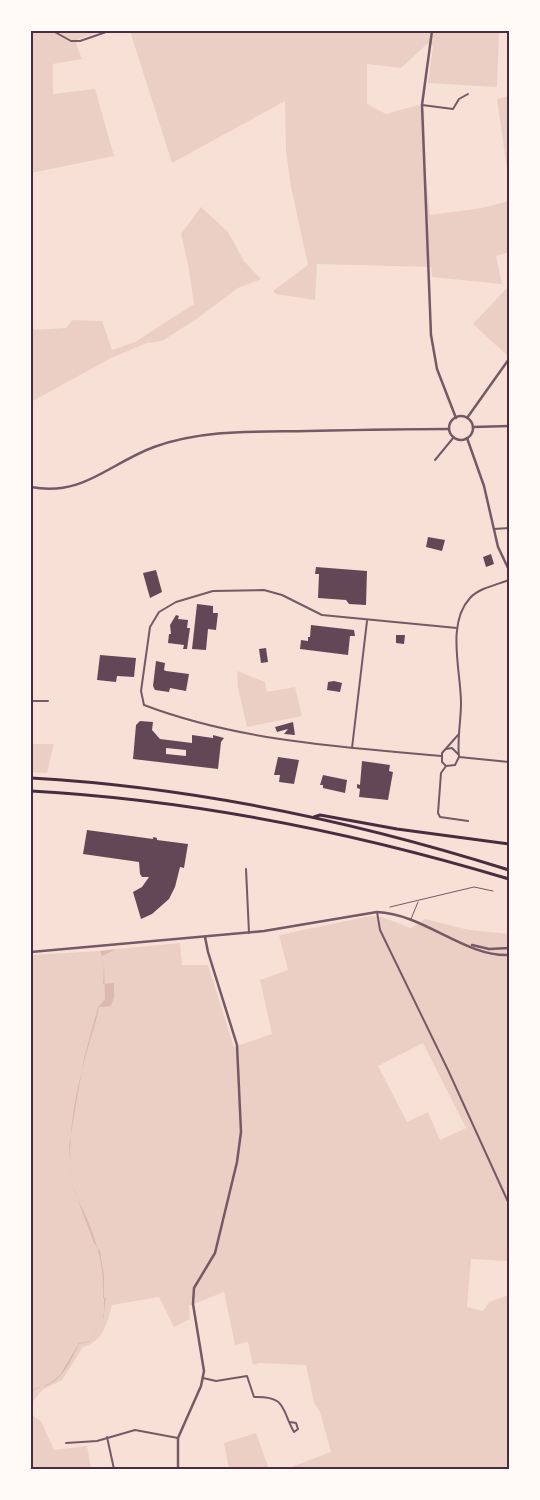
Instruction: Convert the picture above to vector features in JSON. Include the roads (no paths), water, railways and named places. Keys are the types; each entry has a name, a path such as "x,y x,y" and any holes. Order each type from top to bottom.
{"highway":[{"path":"31,778 95,783 182,794 313,818 414,842 509,870"},
{"path":"31,791 154,802 269,819 382,844 509,879"},
{"path":"313,818 320,815 397,829 509,844"}],"street":[{"path":"53,31 71,41 80,41 109,31"},
{"path":"432,31 422,105 431,335 437,369 456,418"},
{"path":"422,105 453,109 459,99 468,94"},
{"path":"467,418 509,360"},
{"path":"467,418 456,418 451,422 449,429 454,437 462,440 467,438 473,427"},
{"path":"467,418 473,427"},
{"path":"473,427 509,426"},
{"path":"31,487 56,490 72,488 137,454 172,441 196,436 237,432 449,429"},
{"path":"435,460 454,437"},
{"path":"467,438 484,486 498,547 509,570"},
{"path":"494,529 509,528"},
{"path":"446,766 455,765 459,756 458,735 461,703 456,641 457,628 468,599 475,593 509,580"},
{"path":"441,756 290,742 240,732 144,705 141,691 150,627 159,612 176,602 214,591 264,590 282,595 322,615 457,628"},
{"path":"352,748 368,620"},
{"path":"31,701 48,701"},
{"path":"446,766 442,762 441,756 458,735"},
{"path":"444,750 452,748 459,756 509,762"},
{"path":"446,766 442,773 438,813 440,817 468,821"},
{"path":"246,869 248,933"},
{"path":"377,912 380,930 509,1204"},
{"path":"31,952 248,933 377,912 395,914 411,920 488,954 509,955"},
{"path":"178,1469 178,1438 203,1378 204,1366 192,1297 198,1279 215,1253 221,1232 237,1162 241,1117 237,1046 205,937"},
{"path":"468,944 489,949 509,948"},
{"path":"203,1378 216,1381 247,1376 253,1395 274,1398 282,1403 290,1422"},
{"path":"66,1444 98,1441 135,1430 178,1438"},
{"path":"107,1437 114,1469"}],"lane":[{"path":"390,908 474,887 493,891"},
{"path":"411,920 418,901"}]}
